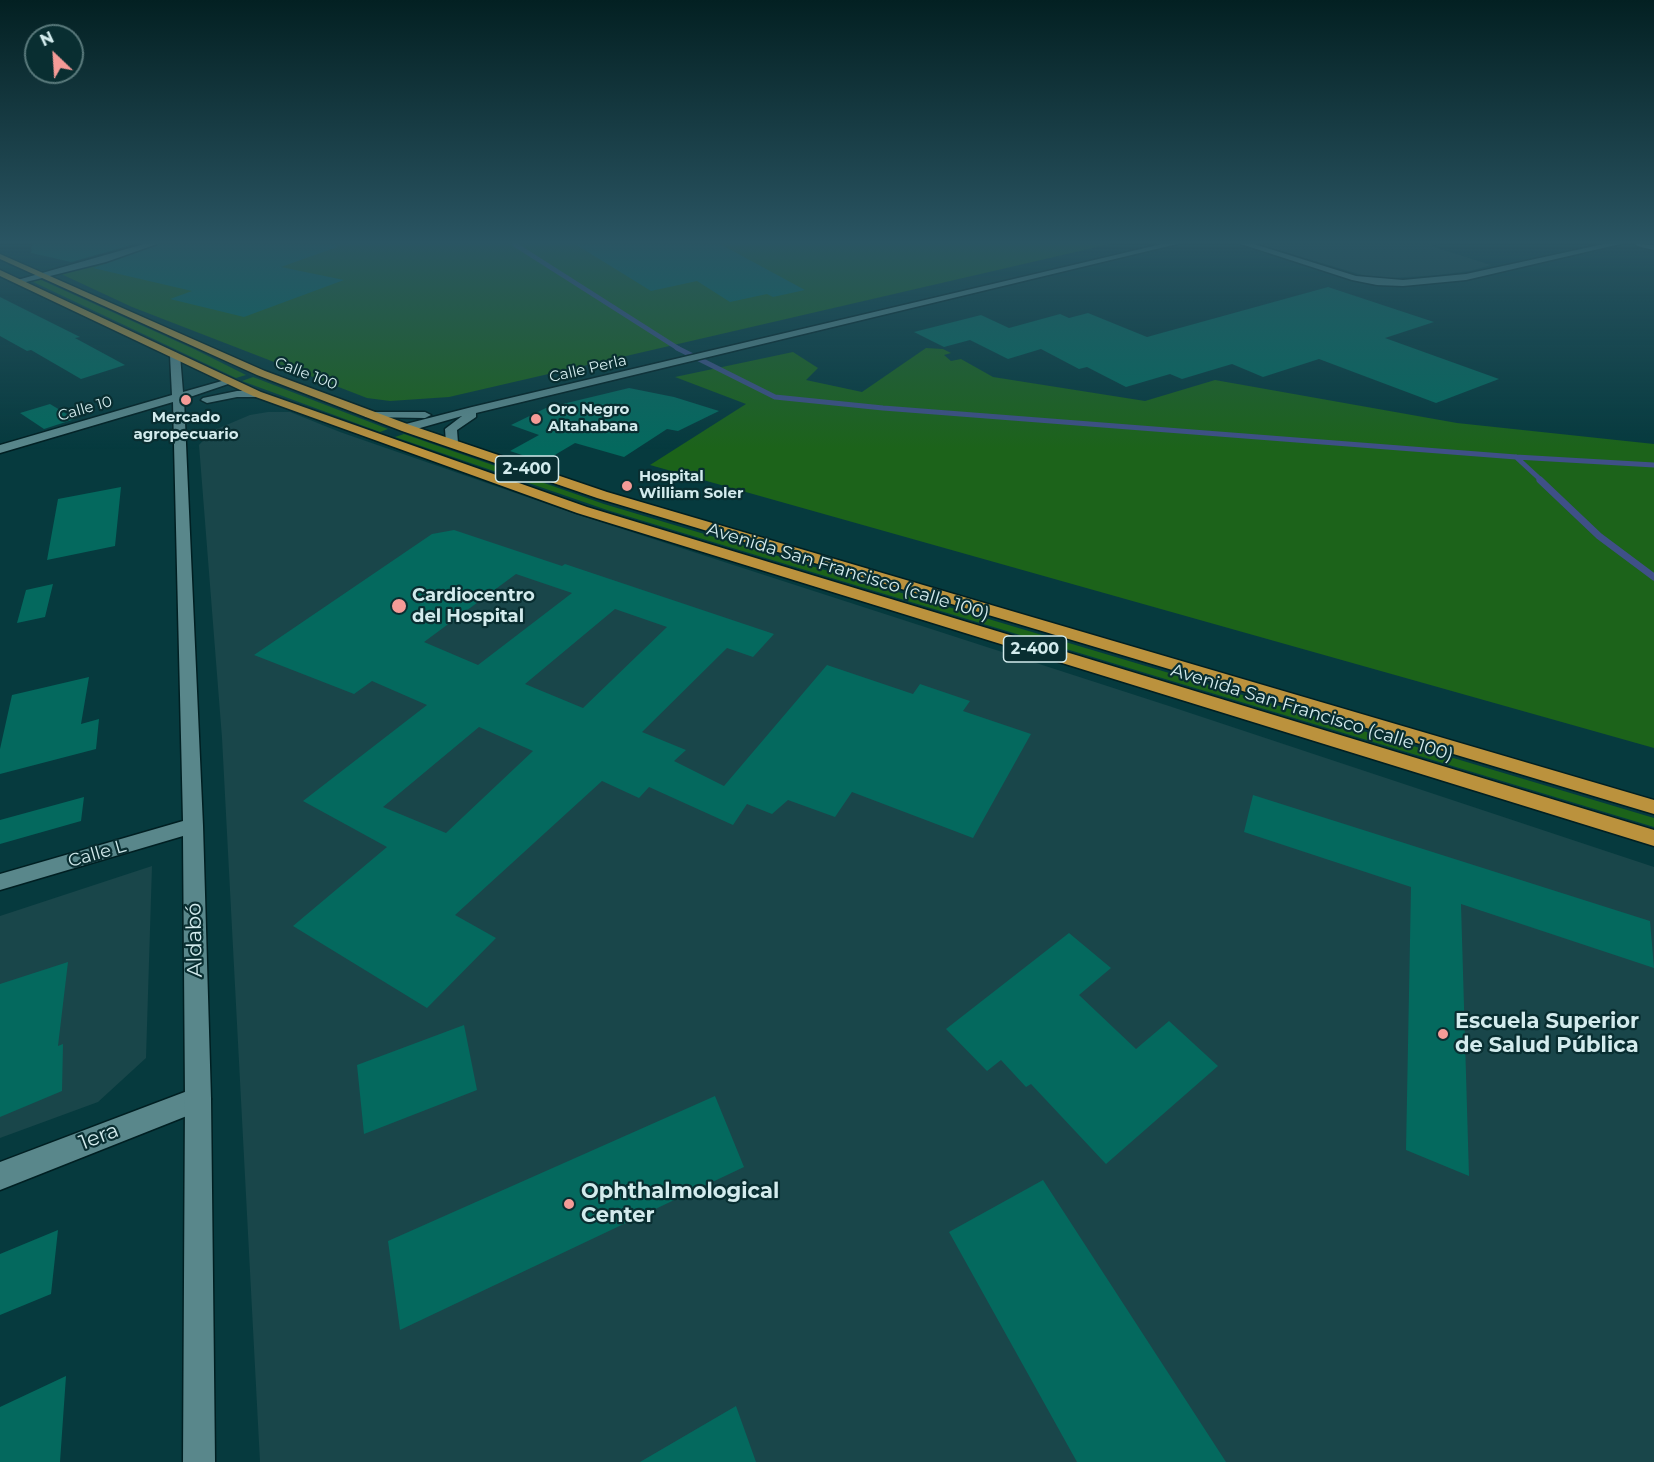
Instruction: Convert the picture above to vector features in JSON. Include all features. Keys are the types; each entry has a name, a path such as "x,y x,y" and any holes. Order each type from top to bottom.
{"highway":[{"name":"Calle 100","path":"84,312 256,394 377,438"},
{"name":"Calle 100","path":"128,312 261,373 406,428"},
{"path":"229,382 261,373"},
{"path":"377,438 406,428"},
{"name":"Avenida San Francisco (calle 100)","path":"406,428 602,495 1654,807"},
{"name":"Avenida San Francisco (calle 100)","path":"377,438 582,510 1654,838"}],"main road":[{"name":"Calle Perla","path":"406,428 888,312"},
{"name":"Aldabó","path":"175,355 179,398 183,414 193,826 198,1099 199,1462"},
{"name":"Calle 10","path":"0,449 229,382"},
{"path":"183,414 229,382"},
{"path":"121,415 147,412 183,414 219,397 256,394"},
{"path":"369,415 472,412"},
{"path":"452,443 451,429 472,412"},
{"name":"Calle L","path":"0,882 193,826"},
{"name":"1era","path":"0,1176 198,1099"}],"shaded area":[{"path":"290,412 340,432 576,514 1169,706 1654,867 1654,1462 260,1462 222,738 199,445 212,431 250,415"},
{"path":"152,866 146,1058 98,1102 0,1138 0,916"}],"green space":[{"path":"97,312 113,312 246,375 236,378"},
{"path":"145,312 815,312 449,397 390,401 367,398"},
{"path":"926,348 943,349 951,353 944,355 951,361 961,359 993,377 1145,401 1215,380 1457,423 1654,444 1654,748 650,465 746,404 675,377 793,352 818,368 806,380 862,392"},
{"path":"253,377 388,429 380,432 242,381"},
{"path":"404,434 604,504 1654,818 1654,827 607,510 395,437"}],"building":[{"path":"0,312 30,312 80,337 75,338 125,365 81,379 31,350 27,351 0,336"},
{"path":"224,312 257,312 244,317"},
{"path":"1237,312 1404,312 1434,322 1385,338 1499,379 1436,403 1319,359 1263,377 1232,364 1182,379 1170,374 1126,387 1087,367 1079,369 1041,349 1008,359 970,340 944,347 914,332 981,315 1009,328 1060,314 1069,318 1088,313 1147,337"},
{"path":"629,388 674,397 719,411 678,431 667,429 624,457 575,443 543,462 510,451 539,435 511,425 546,408"},
{"path":"50,404 75,419 44,429 20,413"},
{"path":"121,487 115,546 47,560 58,499"},
{"path":"454,530 562,566 565,564 774,634 753,657 727,648 642,732 686,750 674,761 724,786 827,665 913,694 920,684 970,701 963,711 1031,734 973,838 852,792 835,817 788,800 772,814 747,804 733,825 649,787 639,798 602,781 455,915 496,938 427,1008 293,926 387,847 303,801 427,705 372,681 354,694 254,655 432,534","holes":["516,574 572,593 478,665 424,642","615,609 667,627 583,708 525,684","479,727 533,751 446,833 383,807"]},
{"path":"53,584 45,617 17,623 26,590"},
{"path":"89,677 81,724 99,719 96,749 0,774 0,749 12,695"},
{"path":"1253,795 1650,921 1654,968 1461,904 1469,1176 1406,1150 1411,887 1244,832"},
{"path":"84,797 81,821 0,844 0,820"},
{"path":"1069,933 1111,968 1079,995 1136,1049 1169,1021 1218,1066 1106,1164 1031,1084 1026,1087 1001,1060 987,1071 946,1029"},
{"path":"68,962 58,1046 63,1044 62,1091 0,1117 0,984"},
{"path":"464,1025 477,1090 364,1134 357,1065"},
{"name":"Ophthalmological Center","path":"715,1096 744,1167 400,1330 388,1241"},
{"path":"1043,1180 1226,1462 1077,1462 949,1232"},
{"path":"58,1230 51,1294 0,1315 0,1254"},
{"path":"66,1376 60,1462 0,1462 0,1407"},
{"path":"736,1406 756,1462 640,1462"}],"waterway":[{"path":"621,312 679,349"},
{"path":"679,349 775,397 883,408 1516,457"},
{"path":"1516,457 1654,465"},
{"path":"1516,457 1542,481"},
{"path":"1540,480 1599,536 1654,577"}],"place":[{"name":"Mercado agropecuario","path":"186,400"},
{"name":"Oro Negro Altahabana","path":"536,419"},
{"name":"Hospital William Soler","path":"627,486"},
{"name":"Cardiocentro del Hospital","path":"399,606"},
{"name":"Escuela Superior de Salud Pública","path":"1443,1034"},
{"name":"Ophthalmological Center","path":"569,1204"}]}
